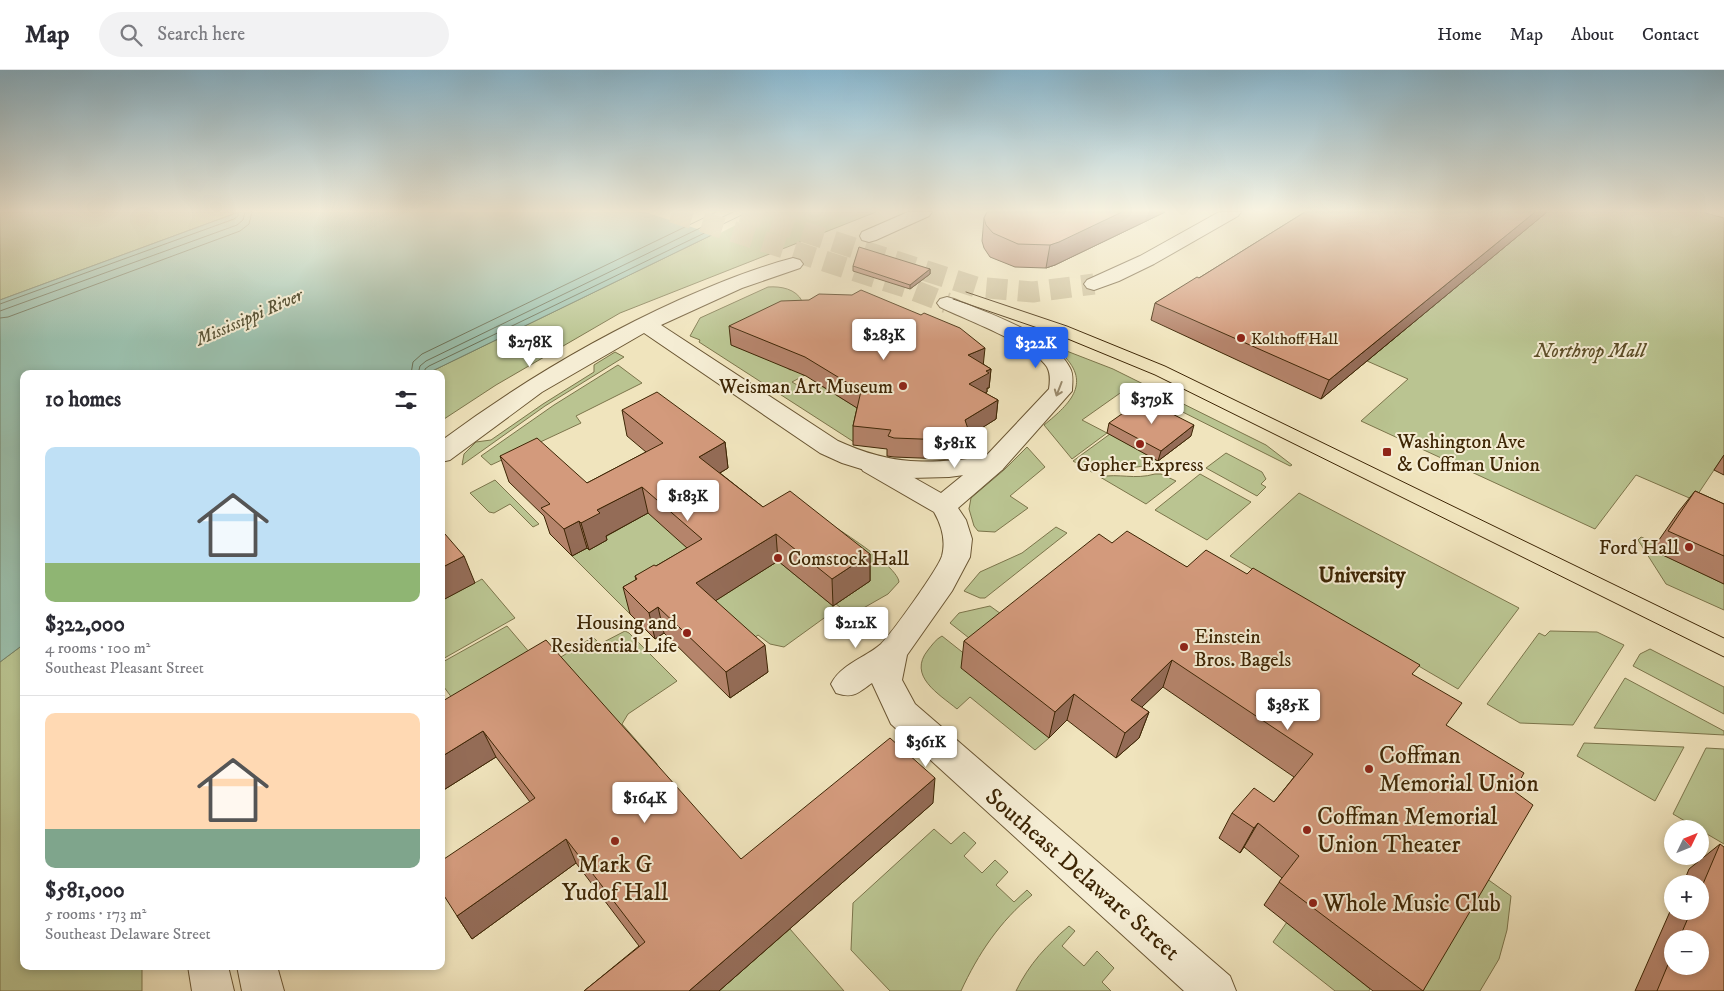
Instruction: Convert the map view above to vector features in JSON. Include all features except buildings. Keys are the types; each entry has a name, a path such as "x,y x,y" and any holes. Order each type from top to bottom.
{"street":[{"path":"1094,284 1120,275 1158,255"},
{"path":"445,451 469,432 553,376 603,346 645,324 761,272 793,264"},
{"path":"872,465 943,506 993,464 1060,391 1062,380 1059,368 1042,349 947,303"},
{"path":"645,324 829,447 848,457 872,465 913,472 993,464"},
{"name":"Southeast Delaware Street","path":"943,506 952,520 958,539 956,557 942,584 892,652 886,680 903,714 1216,991"},
{"path":"847,684 892,652"},
{"path":"209,970 213,991"},
{"path":"258,970 263,991"}],"green space":[{"path":"0,255 122,255 0,300"},
{"path":"671,255 767,255 620,313 496,385 445,418 445,370 434,370"},
{"name":"Northrop Mall","path":"1495,255 1724,255 1724,455 1694,500 1636,475 1595,529 1361,421 1408,379 1367,361"},
{"path":"768,287 788,289 802,301 771,355 790,370 796,368 805,375 792,382 806,390 818,384 882,423 854,442 699,342 700,340 690,336 700,318"},
{"path":"1064,350 1113,369 1266,445 1292,465 1290,466 1131,386 1126,387 1082,420 1107,433 1072,459 1044,425 1063,409 1070,400 1077,382 1070,363 1060,352"},
{"path":"615,352 624,357 545,406 462,465 464,454 476,442 491,440 594,372 594,365"},
{"path":"618,365 642,383 576,416 581,423 491,465 481,456 554,405"},
{"path":"1110,434 1158,461 1141,467 1108,468 1092,472 1073,461"},
{"path":"1027,447 1045,467 1010,496 1028,508 995,532 978,531 974,526 969,509 971,498"},
{"path":"1226,453 1262,472 1266,479 1261,484 1266,487 1257,496 1206,468"},
{"path":"1161,474 1176,481 1146,504 1100,477 1147,476"},
{"path":"1200,474 1251,502 1207,540 1155,510"},
{"path":"495,480 539,524 533,527 510,504 494,513 489,512 470,493"},
{"path":"1299,493 1519,608 1458,689 1230,556"},
{"path":"788,498 851,537 884,562 895,573 899,582 888,594 860,610 858,621 836,604 869,581"},
{"path":"658,507 696,541 630,614 572,556"},
{"path":"1056,527 1067,533 985,598 980,598 964,591 980,572 1022,553"},
{"path":"1641,537 1657,544 1653,550 1724,584 1724,610 1666,584 1638,540"},
{"path":"778,561 833,606 831,613 784,647 770,644 758,635 742,647 701,610"},
{"path":"482,579 515,618 445,658 445,599"},
{"path":"990,606 1015,624 983,649 950,623 959,613"},
{"path":"507,626 536,660 458,706 445,688 445,661"},
{"path":"625,631 677,681 628,714 622,724 657,764 656,770 553,662 593,637 600,644"},
{"path":"1550,631 1597,632 1624,645 1573,725 1520,723 1487,704 1539,633 1545,636"},
{"path":"942,636 971,659 1049,738 1035,750 970,697 957,709 934,691 923,676 921,668 922,659 936,640"},
{"path":"20,647 20,970 142,970 142,991 0,991 0,662"},
{"path":"1650,649 1724,687 1724,714 1633,666 1640,654"},
{"path":"1625,678 1724,731 1724,735 1594,728"},
{"path":"1584,743 1684,747 1655,801 1577,756"},
{"path":"1706,748 1724,749 1724,844 1709,835 1709,820 1683,820 1673,814"},
{"path":"934,829 951,844 964,832 976,843 964,856 982,873 995,860 1008,872 996,885 1014,902 1027,890 1032,895 1000,927 982,951 961,991 890,991 851,950 853,903"},
{"path":"1483,876 1511,896 1507,930 1499,959 1480,991 1413,991"},
{"path":"1287,922 1370,989 1369,991 1335,991 1273,942"},
{"path":"1069,926 1075,931 1062,946 1084,966 1097,951 1114,968 1102,982 1111,991 1016,991 1039,956"},
{"path":"790,929 844,991 719,991"}],"water":[{"name":"Mississippi River","path":"122,255 671,255 434,370 20,370 20,647 0,662 0,300"}],"tunnel":[{"path":"805,255 908,288 947,303"},
{"path":"876,255 976,287 1033,292 1094,284"}],"tram line":[{"path":"966,292 1067,326 1165,366 1724,638"},
{"path":"953,299 1058,335 1155,375 1724,657"}],"place":[{"name":"Kolthoff Hall","path":"1241,338"},
{"name":"Weisman Art Museum","path":"903,386"},
{"name":"Gopher Express","path":"1140,444"},
{"name":"Washington Ave & Coffman Union","path":"1387,452"},
{"name":"Ford Hall","path":"1689,547"},
{"name":"Comstock Hall","path":"778,558"},
{"name":"Housing and Residential Life","path":"687,633"},
{"name":"Einstein Bros. Bagels","path":"1184,647"},
{"name":"Coffman Memorial Union","path":"1369,769"},
{"name":"Coffman Memorial Union Theater","path":"1307,830"},
{"name":"Mark G Yudof Hall","path":"615,841"},
{"name":"Whole Music Club","path":"1313,903"}],"district":[{"name":"University","path":"1362,575"}]}
